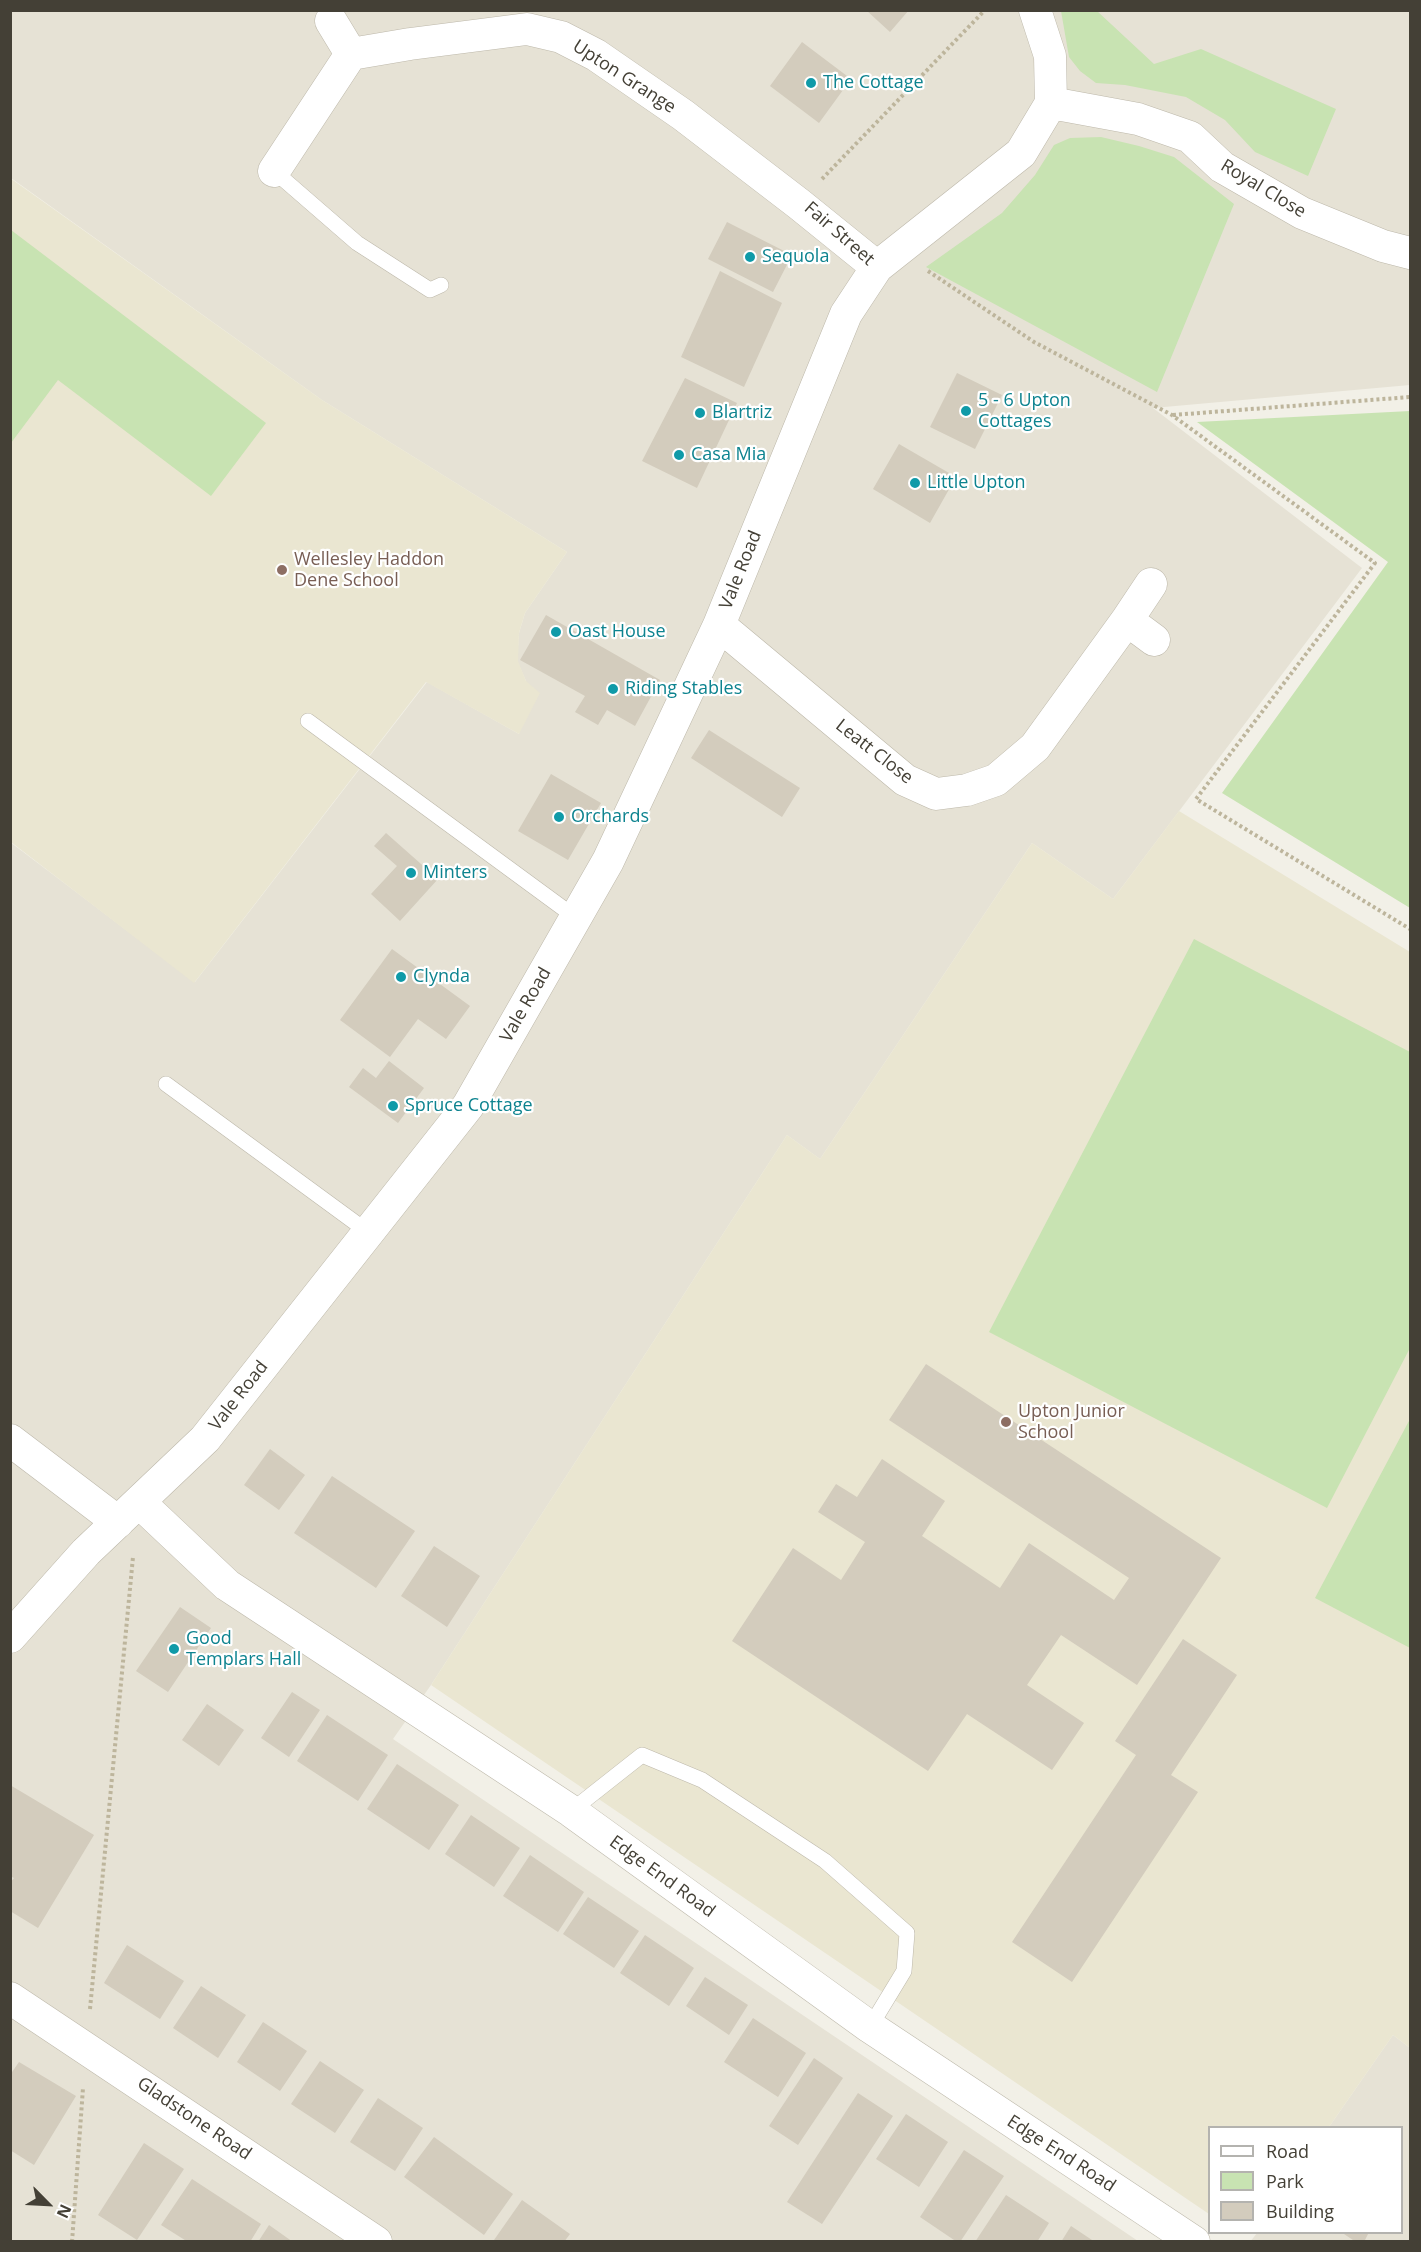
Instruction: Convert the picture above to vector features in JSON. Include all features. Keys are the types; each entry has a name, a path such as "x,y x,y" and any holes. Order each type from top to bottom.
{"street":[{"path":"1035,10 1050,56 1051,103"},
{"path":"274,171 351,54 331,21"},
{"name":"Upton Grange","path":"351,54 527,29 561,37 596,54 674,109 799,204"},
{"name":"Fair Street","path":"799,204 888,259 1021,153 1051,103"},
{"name":"Royal Close","path":"1051,103 1138,119 1190,137 1222,166 1302,213 1383,246 1410,253"},
{"name":"Vale Road","path":"10,1637 87,1552 205,1439 468,1106 608,861 718,625 846,314 888,259"},
{"name":"Leatt Close","path":"718,625 905,780 936,794 967,790 996,780 1035,747 1151,584"},
{"path":"1127,620 1154,640"},
{"name":"Edge End Road","path":"10,1440 128,1512 227,1585 571,1811 870,2027 1194,2241"},
{"name":"Gladstone Road","path":"10,1998 376,2241"}],"lane":[{"path":"274,171 357,243 430,290 441,285"},
{"path":"308,721 576,917"},
{"path":"166,1084 368,1232"},
{"path":"571,1811 642,1755 702,1780 825,1861 907,1933 904,1971 870,2027"}],"path":[{"name":"Fair Street","path":"799,204 985,10"},
{"path":"888,259 1034,342 1172,415 1375,564 1196,799 1410,929"},
{"path":"1172,415 1410,397"},
{"path":"72,2241 128,1512"}],"shaded area":[{"path":"11,11 1410,11 1410,385 1153,408 1362,568 1113,899 1032,843 820,1159 787,1135 431,1685 393,1739 1138,2241 11,2241 10,842 195,982 427,682 519,734 526,681 517,661 519,633 525,613 567,552 322,400 11,178"},
{"name":"Wellesley Haddon Dene School","path":"10,178 322,400 567,552 525,613 519,633 518,661 526,681 540,693 519,734 426,682 194,983 11,842"},
{"name":"Upton Junior School","path":"1179,811 1410,952 1410,2048 1393,2035 1330,2126 1208,2126 1208,2213 431,1685 787,1135 820,1159 1032,843 1113,899"},
{"path":"1393,2035 1410,2048 1410,2241 1250,2242 1256,2234 1403,2234 1403,2126 1330,2126"}],"green space":[{"path":"1061,11 1097,11 1154,64 1201,49 1336,109 1308,176 1255,152 1225,120 1186,97 1125,85 1096,83 1080,71 1069,57"},
{"path":"1101,137 1174,157 1234,204 1157,392 926,267 1002,213 1035,175 1054,145 1070,138"},
{"path":"11,230 266,423 211,496 58,380 11,443"},
{"path":"1410,411 1410,908 1222,793 1388,562 1197,422"},
{"path":"1194,939 1410,1052 1410,1348 1327,1508 989,1332"},
{"path":"1410,1419 1410,1648 1315,1598"}],"building":[{"path":"866,10 909,10 890,32"},
{"name":"The Cottage","path":"802,42 851,79 819,123 770,86"},
{"name":"Sequola","path":"727,222 792,255 773,292 708,259"},
{"path":"720,271 782,303 744,387 681,357"},
{"name":"5 - 6 Upton Cottages","path":"957,373 1002,395 975,449 930,427"},
{"path":"685,378 737,403 697,488 642,461"},
{"name":"Little Upton","path":"899,444 956,477 930,523 873,489"},
{"path":"546,615 660,680 635,726 607,710 598,725 575,712 585,696 520,660"},
{"path":"709,730 800,788 782,817 691,758"},
{"name":"Orchards","path":"551,774 601,803 568,860 518,831"},
{"name":"Minters","path":"386,833 438,879 400,921 371,894 397,866 374,846"},
{"name":"Clynda","path":"392,949 470,1006 446,1039 418,1019 390,1057 340,1020"},
{"name":"Spruce Cottage","path":"389,1061 424,1088 398,1123 349,1087 363,1068 376,1078"},
{"path":"926,1364 1221,1558 1137,1685 1061,1635 1027,1685 1084,1723 1052,1770 967,1714 928,1771 732,1641 793,1548 841,1580 865,1542 818,1512 836,1484 857,1497 882,1459 945,1501 922,1536 1000,1588 1029,1543 1114,1600 1129,1578 889,1420"},
{"path":"270,1449 305,1475 279,1510 244,1485"},
{"path":"332,1476 415,1531 376,1588 294,1533"},
{"path":"434,1546 480,1576 447,1627 401,1596"},
{"name":"Good Templars Hall","path":"180,1607 211,1628 168,1692 136,1671"},
{"path":"1183,1639 1237,1675 1171,1775 1198,1792 1072,1982 1012,1942 1136,1755 1115,1741"},
{"path":"292,1692 320,1710 289,1757 261,1738"},
{"path":"207,1704 244,1730 219,1766 182,1740"},
{"path":"327,1715 388,1755 358,1801 297,1761"},
{"path":"397,1764 459,1805 429,1850 367,1809"},
{"path":"10,1785 94,1835 38,1928 10,1911 10,1883 14,1878 10,1876"},
{"path":"471,1815 520,1848 494,1887 445,1854"},
{"path":"530,1855 584,1892 558,1932 503,1896"},
{"path":"588,1897 639,1931 614,1968 563,1934"},
{"path":"645,1935 694,1968 669,2006 620,1973"},
{"path":"127,1945 184,1981 160,2019 104,1983"},
{"path":"705,1977 748,2005 729,2035 686,2006"},
{"path":"201,1986 246,2015 218,2058 173,2028"},
{"path":"753,2018 806,2053 778,2097 724,2062"},
{"path":"263,2022 307,2051 280,2091 237,2062"},
{"path":"814,2058 843,2078 798,2145 769,2126"},
{"path":"320,2061 364,2090 335,2133 291,2104"},
{"path":"19,2062 76,2096 34,2165 10,2150 10,2075"},
{"path":"858,2093 893,2116 822,2224 787,2202"},
{"path":"378,2098 423,2128 395,2171 350,2142"},
{"path":"906,2114 948,2142 919,2187 876,2159"},
{"path":"434,2137 513,2194 484,2235 404,2177"},
{"path":"144,2143 184,2169 137,2240 98,2215"},
{"path":"964,2150 1004,2176 960,2242 957,2242 920,2217"},
{"path":"192,2179 261,2224 250,2242 188,2242 161,2225"},
{"path":"1006,2195 1049,2223 1037,2242 975,2242"},
{"path":"522,2200 570,2234 564,2242 497,2242 494,2240"},
{"path":"269,2225 293,2242 258,2242"},
{"path":"1071,2226 1095,2242 1061,2242"},
{"path":"1344,2234 1368,2234 1364,2242 1356,2242"}],"place":[{"name":"The Cottage","path":"811,83"},
{"name":"Sequola","path":"750,257"},
{"name":"5 - 6 Upton Cottages","path":"966,411"},
{"name":"Blartriz","path":"700,413"},
{"name":"Casa Mia","path":"679,455"},
{"name":"Little Upton","path":"915,483"},
{"name":"Wellesley Haddon Dene School","path":"282,570"},
{"name":"Oast House","path":"556,632"},
{"name":"Riding Stables","path":"613,689"},
{"name":"Orchards","path":"559,817"},
{"name":"Minters","path":"411,873"},
{"name":"Clynda","path":"401,977"},
{"name":"Spruce Cottage","path":"393,1106"},
{"name":"Upton Junior School","path":"1006,1422"},
{"name":"Good Templars Hall","path":"174,1649"}]}
